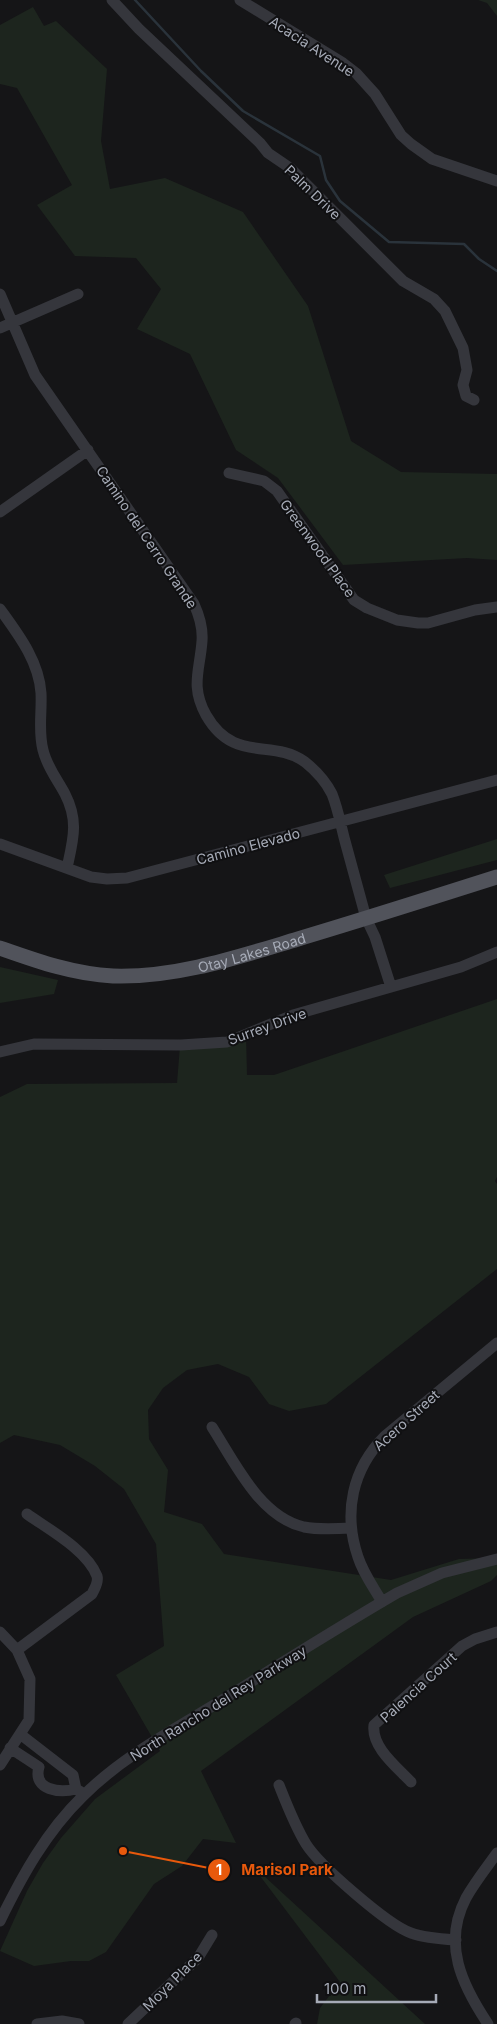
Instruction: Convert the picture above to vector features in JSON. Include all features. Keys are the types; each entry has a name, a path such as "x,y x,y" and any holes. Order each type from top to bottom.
{"main road":[{"name":"Otay Lakes Road","path":"0,948 65,969 96,974 145,975 198,967 366,918 497,877"}],"street":[{"name":"Palm Drive","path":"112,0 139,29 260,143 268,153 290,168 403,281 434,299 445,311 463,348 467,370 463,386 466,396 474,400"},
{"name":"Acacia Avenue","path":"240,0 356,73 375,94 401,135 432,159 497,181"},
{"name":"Camino del Cerro Grande","path":"0,294 36,375 194,604 200,622 202,641 197,671 197,689 202,707 211,722 230,740 248,748 278,752 298,758 317,773 331,793 366,918 375,937 391,987"},
{"path":"0,328 78,294"},
{"path":"0,512 88,450"},
{"name":"Greenwood Place","path":"229,473 264,481 277,491 354,600 372,611 397,620 428,623 475,610 497,607"},
{"path":"0,609 27,648 37,675 41,691 40,724 43,751 53,776 65,794 73,816 75,834 67,868"},
{"name":"Camino Elevado","path":"0,844 99,878 127,878 497,780"},
{"name":"Surrey Drive","path":"0,1052 34,1044 181,1045 227,1042 293,1015 461,967 497,952"},
{"name":"Acero Street","path":"382,1602 358,1559 351,1528 351,1500 355,1482 364,1463 377,1444 497,1343"},
{"path":"212,1428 261,1501 272,1512 285,1520 303,1527 322,1529 351,1528"},
{"path":"16,1650 92,1594 97,1583 97,1576 84,1557 70,1542 26,1514"},
{"name":"North Rancho del Rey Parkway","path":"0,1921 19,1883 43,1843 80,1792 136,1753 382,1602 442,1573 497,1559"},
{"path":"0,1632 16,1650 30,1679 29,1720 0,1764"},
{"name":"Palencia Court","path":"411,1782 381,1748 373,1734 374,1725 462,1646 475,1639 497,1632"},
{"path":"20,1734 48,1755 73,1775 80,1792 49,1790 43,1785 39,1778 39,1768 48,1755"},
{"path":"10,1748 39,1768"},
{"path":"279,1785 293,1820 306,1844 318,1860 388,1920 409,1932 431,1938 456,1940"},
{"path":"488,2024 471,1998 461,1975 457,1958 456,1940 459,1918 467,1897 497,1853"},
{"name":"Moya Place","path":"128,2024 198,1958 212,1935"},
{"path":"37,2024 62,2021 80,2024"}],"shaded area":[{"path":"478,0 497,0 497,16 487,3"},
{"path":"33,7 44,26 56,21 107,69 101,141 110,189 165,178 243,212 308,306 351,441 401,472 497,474 497,560 467,558 343,565 278,478 236,450 190,354 137,329 161,289 136,258 75,256 37,205 72,185 17,88 0,84 0,25"},
{"path":"497,839 497,860 390,888 384,875"},
{"path":"0,967 58,980 54,994 0,1003"},
{"path":"497,999 497,1177 495,1181 497,1184 497,1269 326,1404 289,1411 269,1404 249,1377 218,1364 187,1370 163,1388 148,1410 149,1439 168,1470 164,1512 202,1524 224,1554 391,1580 459,1559 497,1558 497,1575 491,1581 413,1617 201,1771 236,1843 203,1839 182,1866 154,1884 106,1952 89,1961 71,1961 34,1966 0,1951 27,1891 43,1863 61,1838 95,1799 160,1751 116,1675 164,1646 156,1544 124,1489 95,1466 60,1445 14,1435 0,1443 0,1097 27,1084 177,1083 180,1046 246,1035 247,1075 274,1075"},
{"path":"251,1864 425,2024 317,2024 320,2008 340,1982"}],"waterway":[{"path":"135,0 201,71 243,111 320,156 326,180 340,201 389,242 464,244 479,259 497,271"}],"place":[{"name":"Marisol Park","path":"123,1851"}]}
